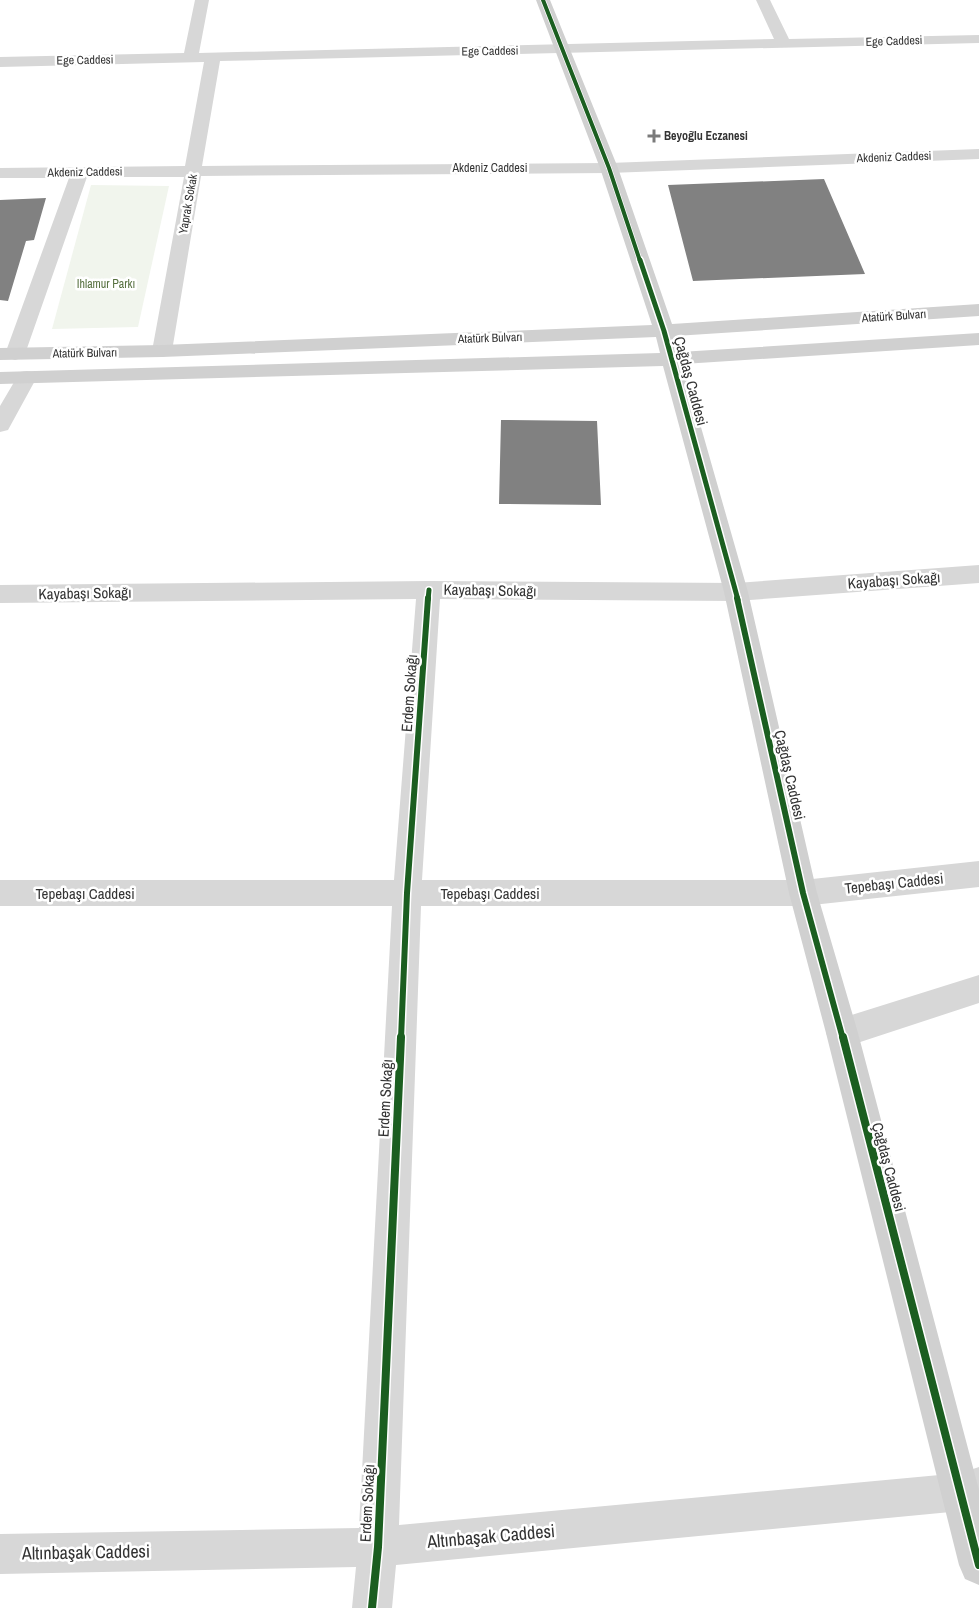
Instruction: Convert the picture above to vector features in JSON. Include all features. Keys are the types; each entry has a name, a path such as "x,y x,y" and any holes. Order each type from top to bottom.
{"street":[{"path":"191,57 202,0"},
{"name":"Çağdaş Caddesi","path":"543,0 609,168 664,331 736,592 803,893 970,1489 979,1565"},
{"path":"763,0 784,44"},
{"name":"Ege Caddesi","path":"0,62 979,39"},
{"name":"Yaprak Sokak","path":"162,351 214,56"},
{"name":"Akdeniz Caddesi","path":"0,173 609,168 979,154"},
{"path":"8,354 80,172"},
{"name":"Atatürk Bulvarı","path":"8,354 162,351 664,331 979,310"},
{"path":"0,378 671,359 979,339"},
{"path":"0,425 27,378"},
{"name":"Kayabaşı Sokağı","path":"0,594 428,590 736,592 979,574"},
{"name":"Erdem Sokağı","path":"372,1608 378,1547 407,893 428,590"},
{"name":"Tepebaşı Caddesi","path":"0,893 803,893 979,874"},
{"path":"842,1033 979,990"},
{"name":"Altınbaşak Caddesi","path":"0,1554 378,1547 970,1489"}],"green space":[{"name":"Ihlamur Parkı","path":"91,185 169,186 138,327 52,329"}],"building":[{"path":"824,179 865,274 693,281 668,185"},
{"path":"46,198 34,240 26,241 8,301 0,300 0,200"},
{"path":"501,420 597,421 601,505 499,504"}],"cycle path":[{"path":"543,0 609,168 664,331 736,592 803,893 842,1033 979,1565"},
{"path":"372,1608 378,1547 407,893 429,590"}],"place":[{"name":"Beyoğlu Eczanesi","path":"654,136"}]}
